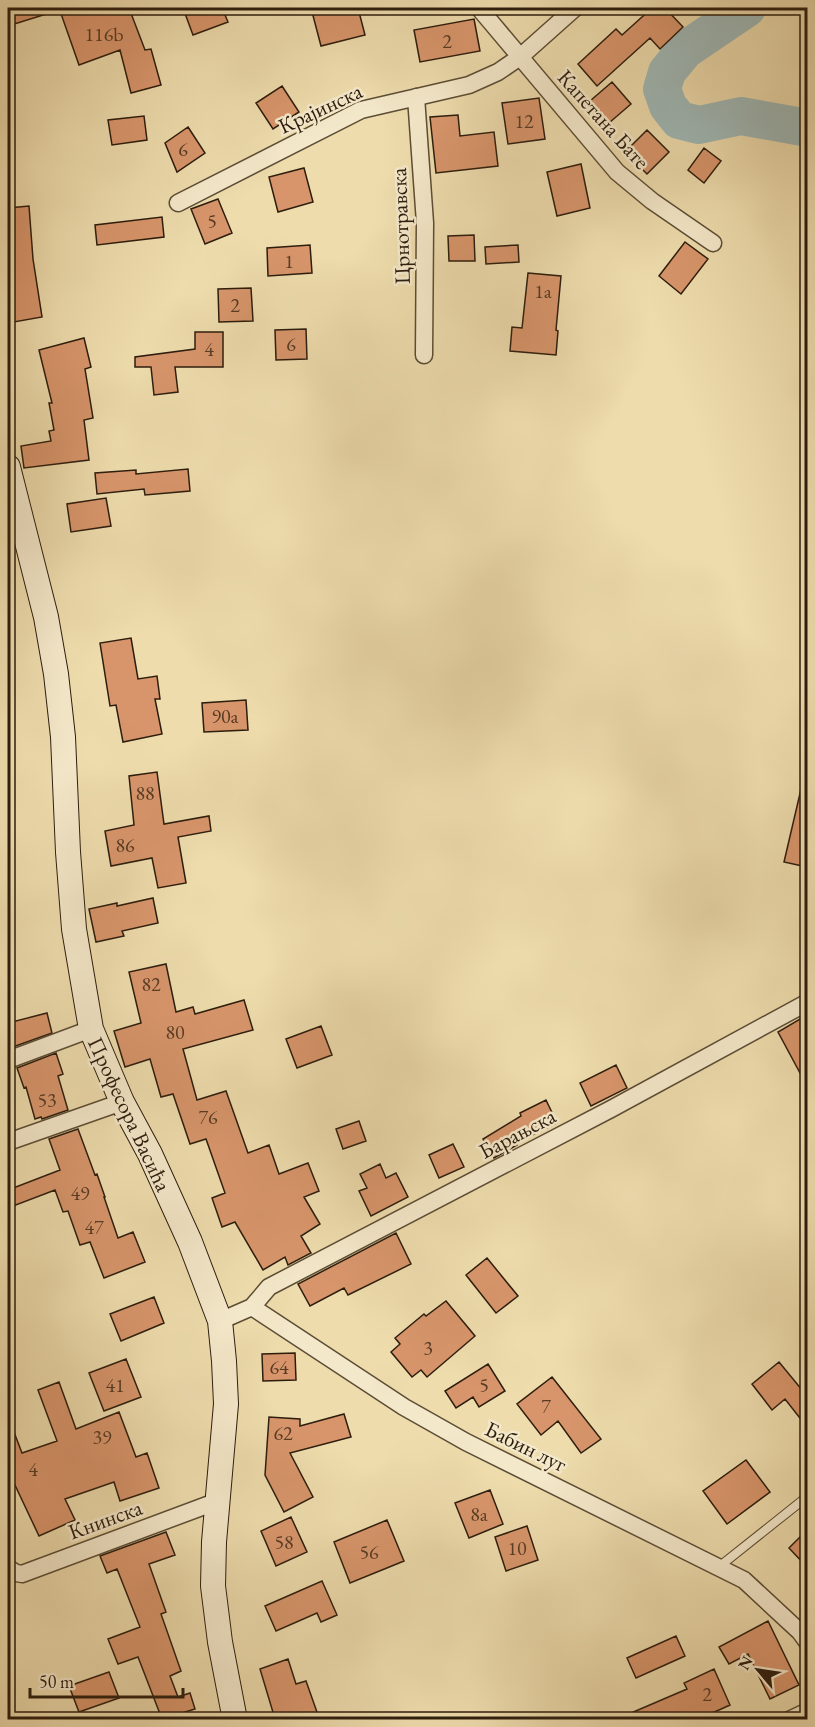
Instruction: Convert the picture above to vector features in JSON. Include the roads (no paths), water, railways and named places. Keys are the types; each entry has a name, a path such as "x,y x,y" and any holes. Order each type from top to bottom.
{"street":[{"name":"Капетана Бате","path":"479,8 617,172 652,201 713,243"},
{"name":"Крајинска","path":"178,203 361,110 469,85 498,72 520,57 575,8"},
{"name":"Црнотравска","path":"416,97 425,223 424,355"},
{"name":"Професора Васића","path":"8,467 46,617 56,675 63,737 74,929 91,1029 122,1102 150,1154 190,1242 220,1321 226,1404 214,1542 213,1586 220,1642 235,1719"},
{"name":"Барањска","path":"252,1307 269,1287 601,1115 807,1002"},
{"path":"8,1060 91,1029"},
{"path":"8,1142 122,1102"},
{"path":"220,1321 252,1307"},
{"name":"Бабин луг","path":"252,1307 404,1407 456,1436 720,1566 751,1586 800,1632 807,1643"},
{"name":"Книнска","path":"8,1568 22,1574 218,1502"},
{"path":"789,1719 807,1711"}],"lane":[{"path":"720,1566 807,1497"}],"waterway":[{"path":"747,8 685,50 667,72 662,89 668,106 679,120 699,125 741,116 808,128"}]}
